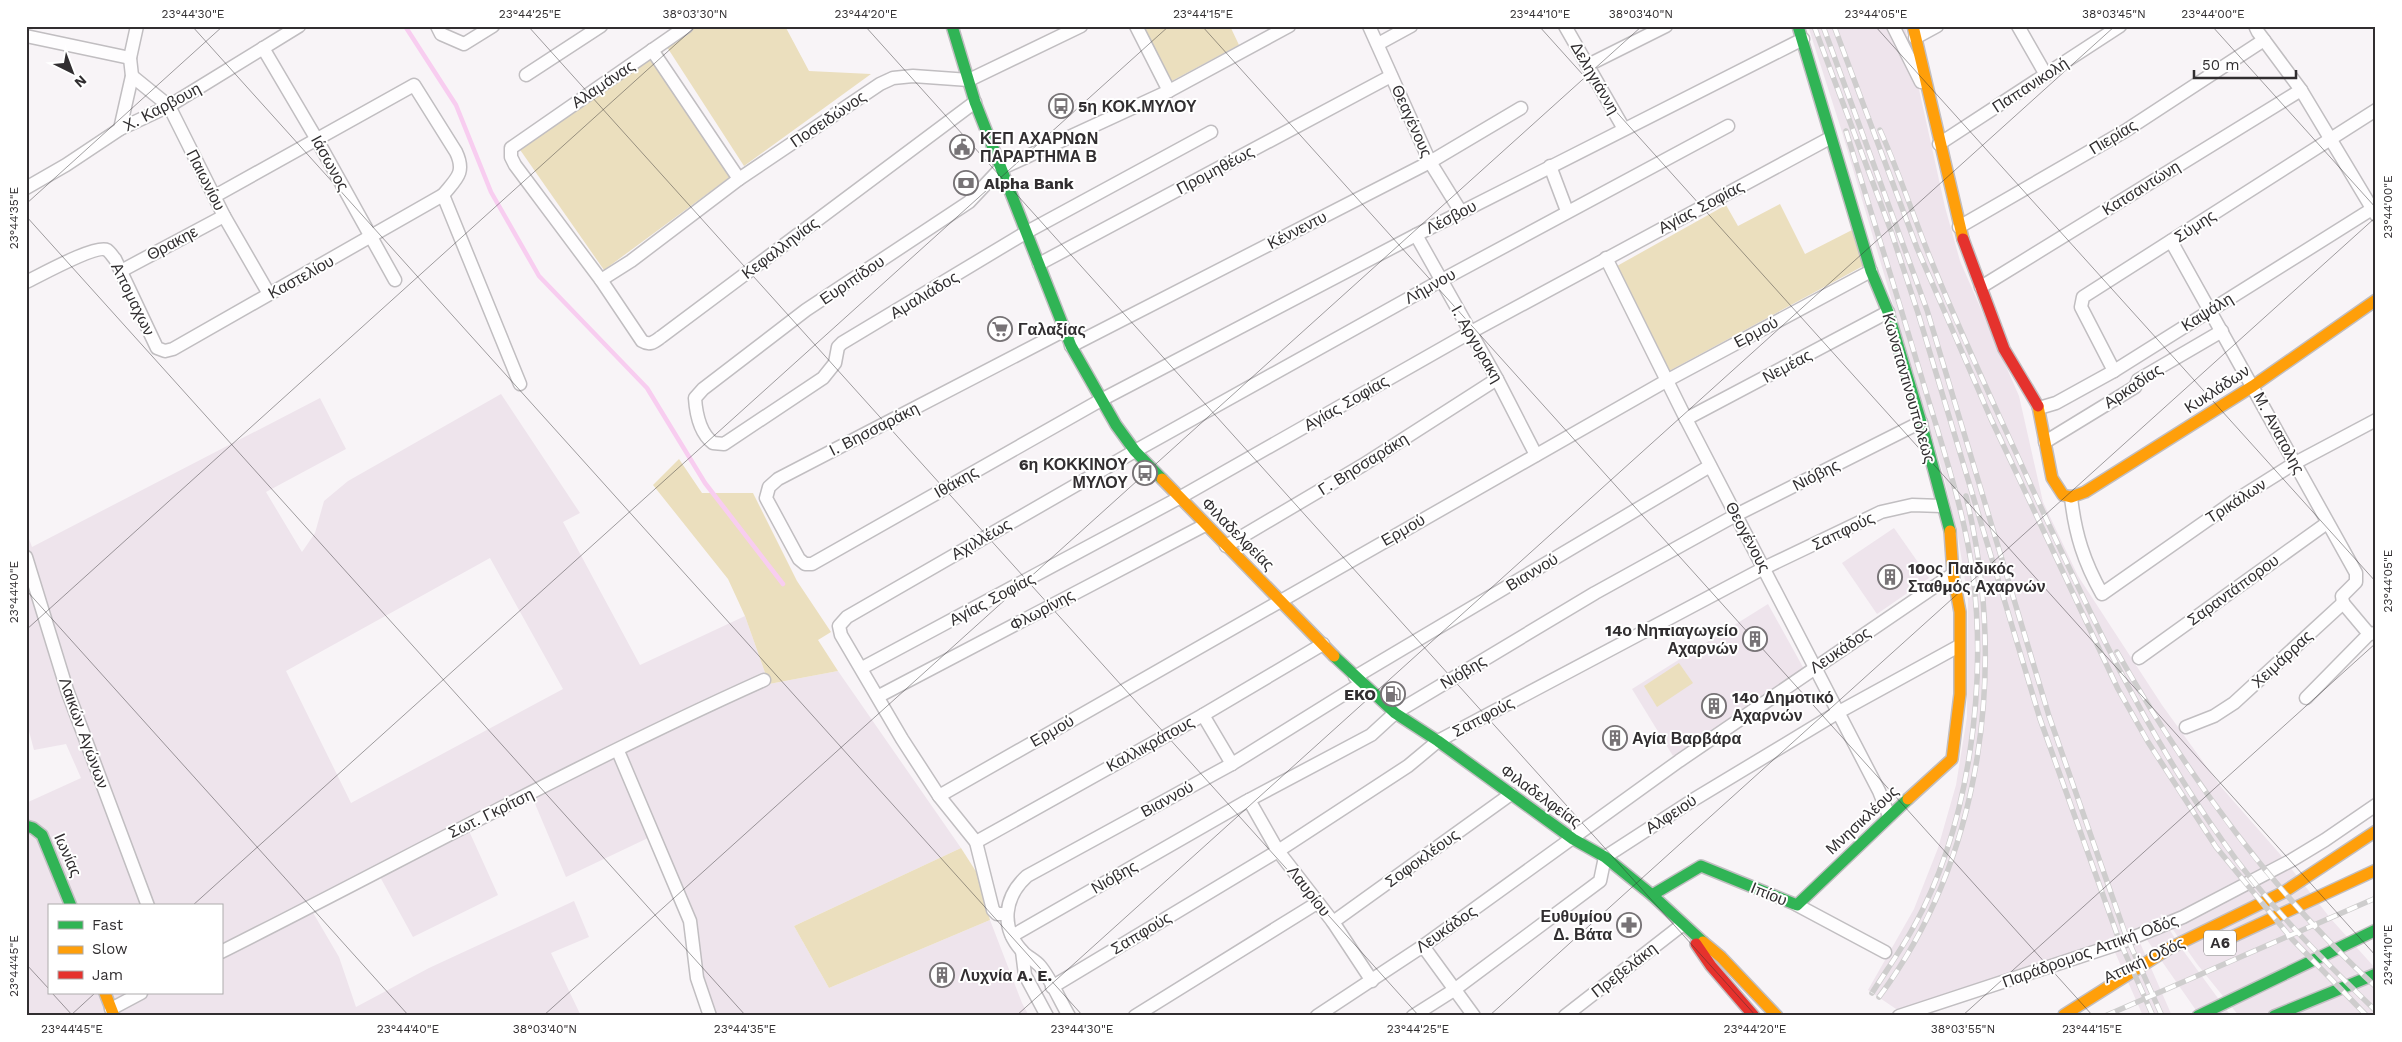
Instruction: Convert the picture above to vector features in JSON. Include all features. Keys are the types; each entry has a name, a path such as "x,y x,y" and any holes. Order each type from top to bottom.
{"main road":[{"name":"Φιλαδελφείας","path":"952,26 975,102 1071,346 1101,400 1135,451 1358,680 1395,713 1438,741 1573,839 1605,857 1652,895 1682,925 1721,957 1777,1016"},
{"name":"Κωνσταντινουπόλεως","path":"1798,26 1871,270 1888,312 1921,422 1950,531 1953,574 1960,612 1960,694 1952,759"},
{"path":"1914,32 1959,227 2004,349 2039,408 2052,478 2063,495 2071,497"},
{"name":"Κυκλάδων","path":"2071,497 2085,492 2253,386 2376,300"},
{"name":"Μνησικλέους","path":"1797,905 1888,816 1952,759"},
{"name":"Ιωνίας","path":"26,826 34,828 42,835 70,904"},
{"path":"2063,1016 2168,949 2284,892 2376,831"},
{"name":"Ιπίου","path":"1652,895 1701,866 1797,905"},
{"name":"Αττική Οδός","path":"2206,949 2376,870"},
{"name":"Φιλαδελφείας","path":"1682,925 1711,966 1754,1016"},
{"path":"2198,1016 2376,930"},
{"path":"2348,944 2376,937"},
{"path":"2274,1016 2376,974"},
{"name":"Αττική Οδός","path":"2063,1016 2144,978"},
{"path":"104,994 112,1013"}],"street":[{"path":"26,30 27,26"},
{"path":"120,129 132,76 130,58 137,26"},
{"name":"Χ. Καρβουη","path":"26,188 66,165 120,129 169,106 299,26"},
{"path":"437,26 441,34 464,44 493,26"},
{"path":"526,74 602,26"},
{"name":"Αλαμάνας","path":"601,280 515,165 511,157 511,148 518,141 687,26"},
{"path":"969,80 1080,26"},
{"path":"1136,26 1169,91"},
{"path":"1000,169 1169,91 1289,26"},
{"name":"Θεαγένους","path":"1369,26 1430,162 1461,212"},
{"path":"1378,44 1411,26"},
{"name":"Δεληγιάννη","path":"1565,26 1624,129"},
{"path":"1588,65 1666,26"},
{"path":"1893,26 1929,98"},
{"path":"1914,32 1937,26"},
{"path":"2018,26 2046,75"},
{"name":"Παπανικολή","path":"1939,144 2120,26"},
{"path":"2257,27 2264,40 2301,90 2374,212"},
{"path":"26,36 130,58"},
{"name":"Λέσβου","path":"1101,400 1550,166 1803,39"},
{"name":"Πιερίας","path":"1959,227 2125,131 2264,40"},
{"name":"Ιάσωνος","path":"263,48 316,138 395,280"},
{"path":"652,50 739,179"},
{"name":"Παιωνίου","path":"132,76 169,106 224,216 269,294"},
{"name":"Ποσειδώνος","path":"601,280 632,261 739,179 880,84 894,78 913,76 969,80"},
{"name":"Προμηθέως","path":"1039,264 1391,76"},
{"path":"215,196 414,85 461,163 458,175 443,195 520,384"},
{"name":"Κατσαντώνη","path":"1981,287 2301,90"},
{"name":"Κεφαλληνίας","path":"601,280 642,341 651,344 975,102"},
{"name":"Κέννεντυ","path":"1071,346 1430,162 1521,108"},
{"name":"Σύμης","path":"2114,371 2080,307 2083,297 2376,110"},
{"name":"Λήμνου","path":"1135,451 1440,280 1728,126"},
{"name":"Αμαλιάδος","path":"702,389 695,398 703,431 713,443 724,444 830,371 836,364 838,347 842,343 1025,233 1211,132"},
{"name":"Αγίας Σοφίας","path":"862,668 1180,498 1471,332 1830,138"},
{"path":"1550,166 1567,211"},
{"name":"Ευριπίδου","path":"702,389 806,310 969,202 1000,169"},
{"name":"Καστελίου","path":"157,348 165,351 173,349 371,238 443,195"},
{"name":"Καψάλη","path":"2039,408 2056,403 2114,371 2209,310 2374,212"},
{"name":"Θρακηε","path":"121,271 224,216"},
{"name":"Ι. Αργυρακη","path":"1416,235 1497,379 1536,455"},
{"name":"Μ. Ανατολης","path":"2171,241 2356,573"},
{"name":"Απομαχων","path":"26,282 89,252 101,249 107,250 121,271 157,348"},
{"name":"Θεογένους","path":"1606,258 1666,381 1879,791 1888,816"},
{"name":"Ερμού","path":"939,796 1666,381 1871,270"},
{"name":"Νεμέας","path":"1686,420 1888,312"},
{"name":"Ι. Βησσαράκη","path":"812,564 805,564 799,559 766,498 769,487 778,479 1065,330"},
{"name":"Αρκαδίας","path":"2045,442 2135,387 2138,380 2222,331"},
{"name":"Γ. Βησσαράκη","path":"1226,546 1363,465 1497,379"},
{"name":"Ιθάκης","path":"812,564 1101,400"},
{"name":"Τρικάλων","path":"2071,497 2074,524 2082,555 2102,594 2236,500 2295,464 2376,420"},
{"name":"Νιόβης","path":"1012,936 1248,800 1371,735 1395,713 1595,593 1736,515 1921,422"},
{"name":"Αχιλλέως","path":"862,668 841,635 839,626 847,617 1135,451"},
{"name":"Βιαννού","path":"1012,936 1007,914 1010,897 1018,884 1027,876 1232,764 1358,680 1710,466"},
{"name":"Σαπφούς","path":"1052,987 1278,851 1408,766 1438,741 1764,568 1881,512 1912,505 1942,506"},
{"name":"Σαραντάπορου","path":"2138,658 2327,523"},
{"name":"Φλωρίνης","path":"879,696 1205,525"},
{"name":"Λαικών Αγώνων","path":"26,557 67,690 147,904"},
{"name":"Χειμάρρας","path":"2186,727 2214,716 2234,703 2343,603 2342,596 2356,582 2356,573"},
{"name":"Λευκάδος","path":"1317,1016 1423,946 1679,762 1953,574"},
{"path":"2306,698 2372,634 2343,603"},
{"name":"Καλλικράτους","path":"976,842 1203,715 1323,644"},
{"name":"Αλφειού","path":"1605,857 1693,800 1837,713 1959,646"},
{"path":"862,668 902,739 939,796 976,842 993,910 997,914 1007,914"},
{"name":"Σωτ. Γκρίτση","path":"222,951 440,839 699,710 764,680"},
{"path":"1203,715 1232,764"},
{"path":"618,751 690,921 697,978 710,1016"},
{"name":"Σοφοκλέους","path":"1333,922 1511,794"},
{"name":"Λαυρίου","path":"1248,800 1278,851 1316,903 1333,922 1372,981"},
{"name":"Παράδρομος Αττική Οδός","path":"1899,1016 2100,950 2174,921 2218,900 2300,855 2376,805"},
{"path":"1413,1016 1454,990 1600,881 1605,857"},
{"path":"1135,1016 1316,903"},
{"name":"Ιπίου","path":"1797,905 1885,952"},
{"name":"Πρεβελάκη","path":"1565,1016 1682,925"},
{"path":"1012,936 1022,951 1040,966 1070,1016"},
{"path":"1423,946 1474,1016"},
{"path":"1022,951 1025,975 1047,1016"},
{"path":"112,1013 140,994"}],"shaded area":[{"path":"692,26 785,26 809,71 871,74 744,166 665,44"},
{"path":"1139,26 1230,26 1239,45 1168,83"},
{"path":"1808,26 1905,26 1945,207 1960,261 2019,396 2043,502 2078,576 2162,705 2222,788 2279,853 2331,919 2376,969 2376,1016 2239,1016 2197,964 2162,914 2160,915 2182,949 2231,1016 2200,1016 2138,927 2134,929 2172,1016 2143,1016 2110,941 1899,1011 1868,990 1914,909 1938,848 1956,785 1967,717 1968,599 1958,537 1943,473 1842,132"},
{"path":"650,56 730,177 604,270 516,144"},
{"path":"1780,204 1805,254 1852,230 1863,266 1669,371 1617,266 1726,205 1738,226"},
{"path":"501,394 580,513 563,522 640,665 745,616 769,684 838,671 961,848 794,926 829,988 990,920 1022,1003 1029,1016 703,1016 692,974 699,951 648,838 566,877 533,799 469,831 498,895 413,937 379,875 312,911 339,957 356,1007 429,968 574,901 589,937 551,953 581,1016 26,1016 26,803 81,778 66,744 34,750 26,720 26,531 32,547 320,398 346,449 266,492 302,552 315,533 324,501 348,481","holes":["490,558 563,689 351,803 286,671"]},
{"path":"679,459 702,493 753,493 797,581 831,632 818,640 838,671 769,684 745,616 728,579 653,485"},
{"path":"1894,528 1929,578 1877,614 1842,563"},
{"path":"1768,604 1804,669 1673,756 1632,689"},
{"path":"1679,663 1693,683 1657,707 1644,686"},
{"path":"961,848 977,873 990,920 829,988 794,926"}],"waterway":[{"path":"405,26 456,105 491,192 539,276 647,388 705,483 783,584"}],"railway":[{"path":"1814,26 1891,231 1918,313 2040,719 2118,937 2153,1016"},
{"path":"1823,26 1927,310 2049,716 2125,933 2162,1016"},
{"path":"1834,26 1917,248 1991,419 2118,689 2148,742 2216,847 2292,939 2367,1016"},
{"path":"1880,130 1937,275 1975,363 2071,572 2140,709 2193,797 2239,863 2295,929 2376,1011"},
{"path":"1846,131 1914,351 1958,502 1969,550 1977,619 1975,710 1960,802 1948,847 1932,889 1913,928 1872,993"},
{"path":"1879,997 1915,942 1943,883 1963,821 1977,757 1984,692 1984,626 1978,560 1966,496"},
{"path":"2117,652 2172,743 2233,830 2301,911 2376,987"},
{"path":"2105,1016 2376,898"}],"traffic: fast":[{"path":"952,26 975,102 1071,346 1116,425 1135,451 1162,479"},
{"path":"1798,26 1871,271 1888,312 1921,422 1950,531"},
{"path":"1334,656 1395,713 1438,741 1573,839 1605,857 1652,895 1703,942"},
{"path":"1652,895 1701,866 1797,905 1908,799"},
{"path":"26,826 33,828 42,835 70,904"},
{"path":"2198,1016 2376,930"},
{"path":"2274,1016 2376,974"}],"traffic: slow":[{"path":"1913,26 1963,239"},
{"path":"2038,406 2052,478 2063,495 2071,497 2085,492 2253,386 2376,300"},
{"path":"1162,479 1334,656"},
{"path":"1908,799 1952,759 1960,694 1960,612 1953,574 1950,531"},
{"path":"2064,1015 2168,949 2284,892 2376,831"},
{"path":"2219,943 2376,870"},
{"path":"1703,942 1721,957 1777,1016"},
{"path":"105,994 114,1016"}],"traffic: jam":[{"path":"1963,239 2004,349 2038,406"},
{"path":"1696,944 1711,966 1754,1016"}],"place":[{"name":"5η ΚΟΚ.ΜΥΛΟΥ","path":"1061,106"},
{"name":"ΚΕΠ ΑΧΑΡΝΩΝ ΠΑΡΑΡΤΗΜΑ Β","path":"962,147"},
{"name":"Alpha Bank","path":"966,183"},
{"name":"Γαλαξίας","path":"1000,329"},
{"name":"6η ΚΟΚΚΙΝΟΥ ΜΥΛΟΥ","path":"1145,473"},
{"name":"10ος Παιδικός Σταθμός Αχαρνών","path":"1890,577"},
{"name":"14ο Νηπιαγωγείο Αχαρνών","path":"1755,639"},
{"name":"EKO","path":"1393,694"},
{"name":"14ο Δημοτικό Αχαρνών","path":"1714,706"},
{"name":"Αγία Βαρβάρα","path":"1615,738"},
{"name":"Ευθυμίου Δ. Βάτα","path":"1629,925"},
{"name":"Λυχνία A. E.","path":"942,975"}]}
